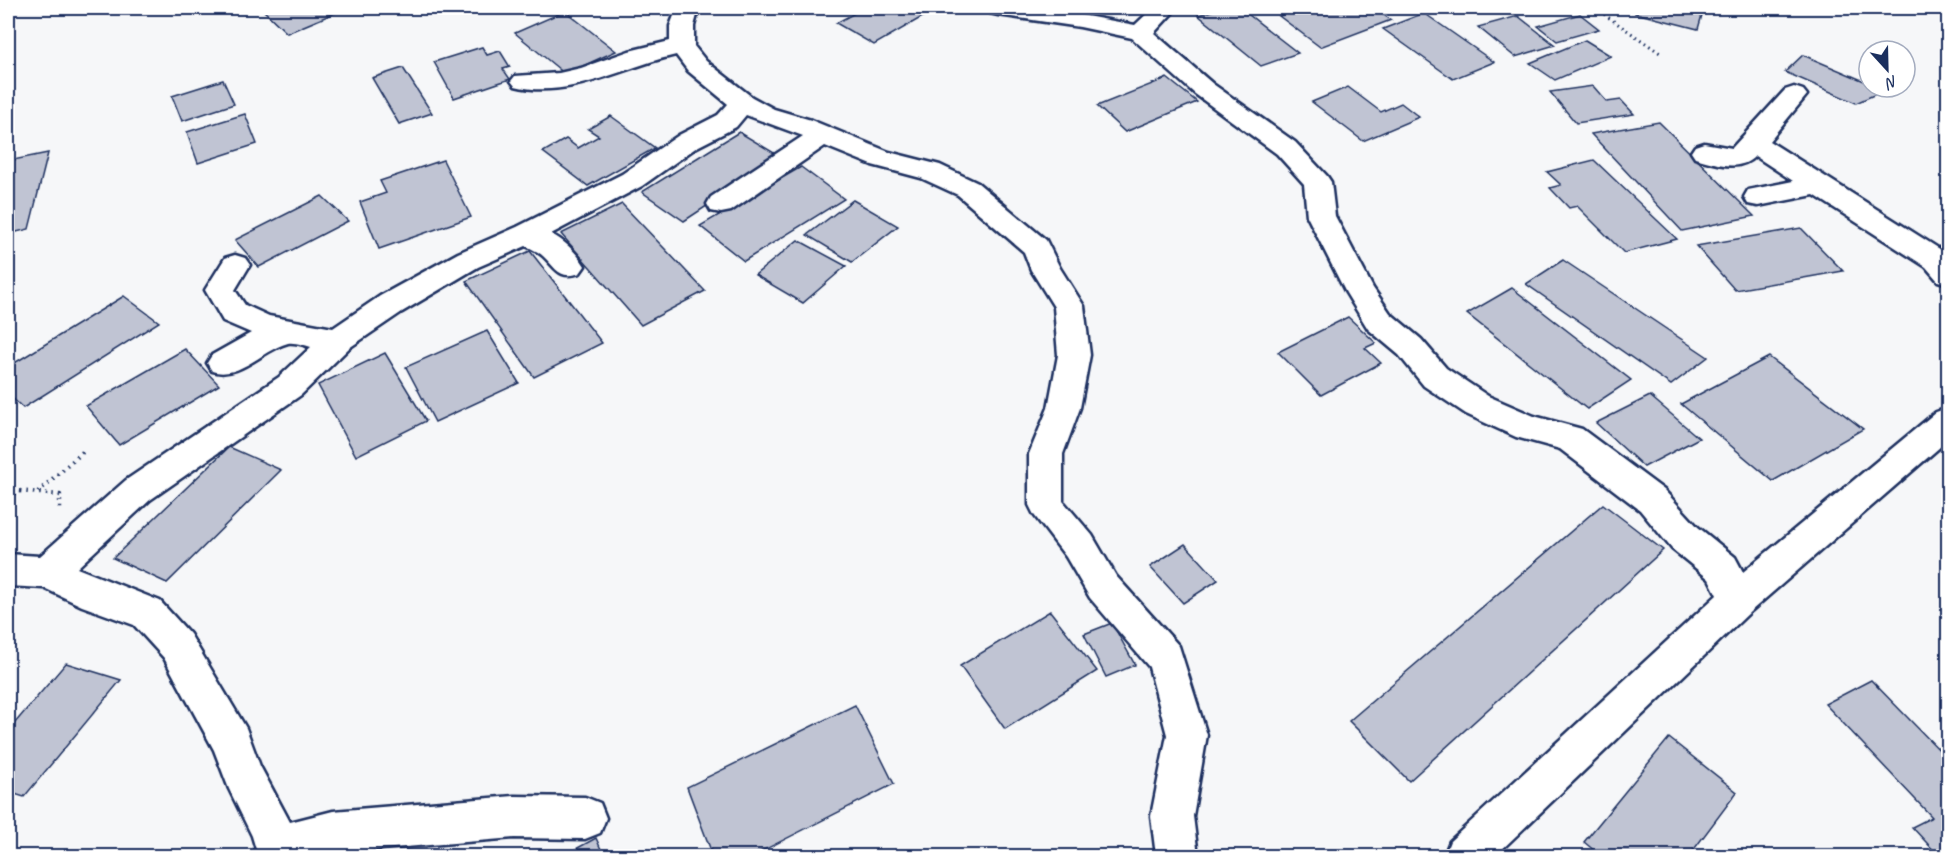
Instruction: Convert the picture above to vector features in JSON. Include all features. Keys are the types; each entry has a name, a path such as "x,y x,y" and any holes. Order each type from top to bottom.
{"street":[{"path":"688,8 681,26 682,46 697,66 743,103 765,115 824,135 881,159 930,171 968,189 1036,247 1046,270 1069,306 1074,355 1064,408 1046,454 1046,505 1079,546 1103,587 1166,658 1187,735 1172,816 1177,856"},
{"path":"998,8 1080,20 1140,33 1204,89 1286,148 1317,182 1321,216 1379,321 1410,347 1435,377 1487,410 1528,428 1570,438 1652,501 1685,538 1722,568 1738,598"},
{"path":"1140,33 1166,8"},
{"path":"524,81 558,81 590,75 638,56 682,46"},
{"path":"1704,152 1738,158 1754,143 1794,95"},
{"path":"47,572 138,490 199,446 290,386 338,340 392,304 468,260 527,234 632,180 688,141 727,121 743,103"},
{"path":"721,204 824,135"},
{"path":"1754,143 1936,260 1948,274"},
{"path":"1758,197 1819,185"},
{"path":"527,234 552,247 570,266"},
{"path":"235,265 220,290 234,313 263,326 338,340"},
{"path":"223,363 253,345 291,330"},
{"path":"1466,856 1738,598 1948,421"},
{"path":"8,570 47,572 94,594 147,613 177,646 232,742 243,775 272,830 277,852 333,832 514,817 585,818"}],"path":[{"path":"1595,8 1660,53"},
{"path":"38,493 86,449"}],"building":[{"path":"261,8 332,8 337,12 287,33"},
{"path":"864,8 922,8 931,12 874,45 836,23"},
{"path":"1221,8 1240,8 1298,53 1261,66 1198,15"},
{"path":"1303,8 1373,8 1391,20 1320,47 1279,16"},
{"path":"1637,8 1704,8 1698,29 1635,13"},
{"path":"565,11 616,51 565,74 515,33"},
{"path":"1424,13 1494,62 1453,79 1383,29"},
{"path":"1580,14 1599,29 1557,41 1538,26"},
{"path":"1518,16 1555,45 1515,57 1478,27"},
{"path":"1585,40 1611,56 1555,80 1530,63"},
{"path":"482,47 487,55 500,51 510,67 503,69 510,79 454,98 434,62"},
{"path":"1803,55 1857,78 1857,99 1865,99 1856,103 1785,72"},
{"path":"403,68 432,113 399,124 372,78"},
{"path":"1167,78 1197,102 1125,132 1097,106"},
{"path":"223,80 234,104 182,121 172,96"},
{"path":"1593,86 1607,102 1621,100 1634,114 1576,123 1550,92"},
{"path":"1348,87 1381,112 1401,103 1419,117 1363,141 1312,102"},
{"path":"245,114 257,144 198,163 187,132"},
{"path":"611,116 655,148 588,186 543,152 566,139 578,148 599,136 588,129"},
{"path":"1659,122 1754,216 1682,231 1591,134"},
{"path":"739,132 781,157 684,221 642,192"},
{"path":"48,153 29,229 8,234 8,161"},
{"path":"443,160 471,217 379,249 360,202 386,193 380,181"},
{"path":"1594,160 1677,239 1624,253 1577,206 1569,208 1550,188 1561,185 1547,172"},
{"path":"801,167 844,199 744,261 700,226"},
{"path":"322,196 348,221 259,267 235,240"},
{"path":"853,200 898,226 852,262 807,235"},
{"path":"622,204 705,291 641,325 561,234"},
{"path":"1801,228 1843,271 1735,290 1696,246"},
{"path":"798,240 846,266 803,303 755,275"},
{"path":"530,251 602,343 534,377 466,281"},
{"path":"1563,260 1708,357 1671,385 1526,284"},
{"path":"1512,288 1631,380 1587,409 1467,314"},
{"path":"124,296 159,322 23,408 8,394 8,367"},
{"path":"1348,317 1376,343 1365,348 1381,363 1321,395 1278,352"},
{"path":"487,331 519,383 435,422 406,367"},
{"path":"185,349 219,385 119,445 86,406"},
{"path":"385,353 426,421 356,456 318,385"},
{"path":"1769,357 1863,429 1773,481 1681,404"},
{"path":"1650,396 1699,438 1644,467 1596,423"},
{"path":"229,447 281,470 167,583 113,558"},
{"path":"1603,504 1663,550 1409,781 1349,721"},
{"path":"1185,544 1218,580 1183,603 1150,567"},
{"path":"1050,611 1097,671 1005,729 960,666"},
{"path":"1112,623 1135,665 1106,677 1084,634"},
{"path":"66,663 121,680 24,797 8,792 8,731"},
{"path":"1871,680 1948,759 1948,856 1939,856 1912,827 1932,817 1825,704"},
{"path":"855,705 894,784 752,856 713,856 687,787"},
{"path":"1669,738 1737,792 1689,856 1601,856 1584,842"},
{"path":"596,838 604,856 563,856"}]}
